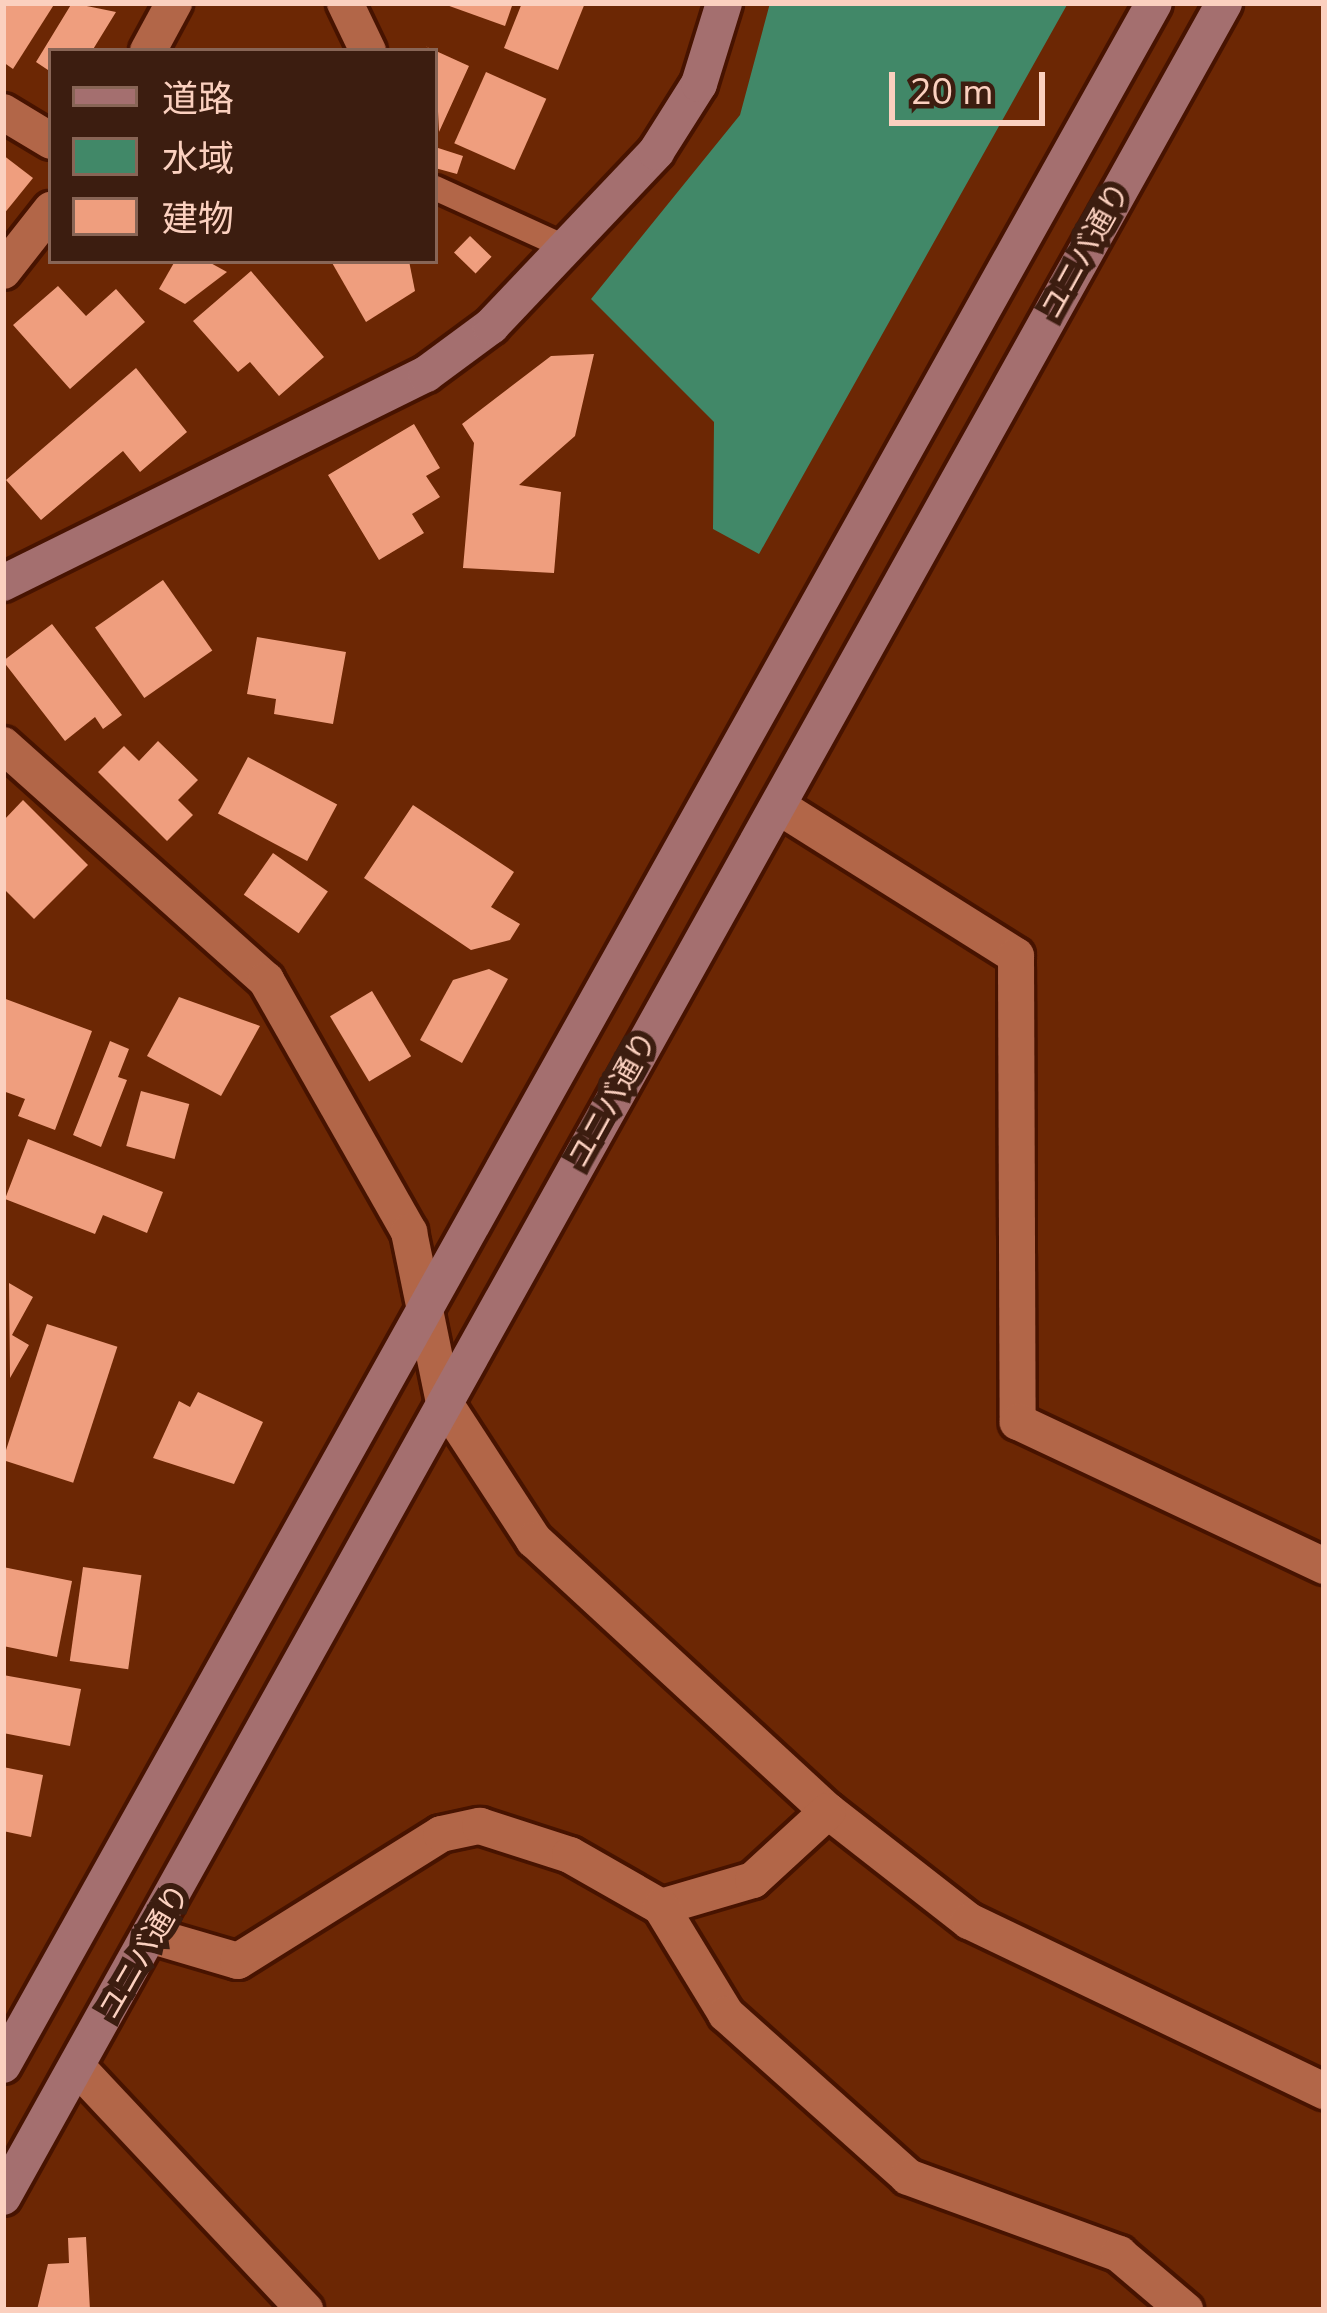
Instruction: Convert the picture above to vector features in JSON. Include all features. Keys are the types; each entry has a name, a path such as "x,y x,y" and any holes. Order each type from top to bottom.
{"street":[{"path":"150,48 174,3"},
{"path":"345,3 367,48"},
{"path":"3,583 426,374 569,249 677,118 724,3"},
{"name":"ユニバ通り","path":"3,2066 1154,3"},
{"name":"ユニバ通り","path":"3,2197 155,1937 444,1402 1224,3"},
{"path":"3,112 48,139"},
{"path":"3,271 48,214"},
{"path":"3,745 266,980 409,1232 444,1402 534,1540 828,1811 969,1921 1324,2091"},
{"path":"778,806 1016,956 1018,1422 1324,1566"},
{"path":"661,1907 754,1880 828,1811"},
{"path":"155,1937 238,1961 440,1834 480,1826 570,1855 661,1907 726,2014 908,2176 1119,2254 1185,2310"},
{"path":"78,2068 305,2310"}],"lane":[{"path":"438,189 569,249"}],"water":[{"path":"770,3 1068,3 759,554 713,529 714,422 591,299 740,115"}],"building":[{"path":"3,3 55,3 13,69 3,62"},
{"path":"72,3 116,12 94,48 48,48 48,70 36,62"},
{"path":"441,3 513,3 505,26"},
{"path":"522,3 585,3 558,70 504,48"},
{"path":"438,52 469,66 439,132 438,112"},
{"path":"486,72 546,99 515,170 454,143"},
{"path":"438,148 463,156 457,174 438,169"},
{"path":"3,155 33,178 3,215"},
{"path":"470,236 492,257 476,273 454,253"},
{"path":"173,264 212,264 227,272 185,304 159,289"},
{"path":"333,264 410,264 415,291 366,322"},
{"path":"251,271 324,357 279,396 250,362 238,372 193,321"},
{"path":"58,286 86,316 116,289 145,322 70,389 13,325"},
{"path":"594,354 575,436 519,485 561,492 554,573 463,568 474,443 462,424 551,356"},
{"path":"136,368 187,432 140,472 123,451 41,520 6,480"},
{"path":"414,424 440,468 426,476 440,497 412,514 424,533 379,560 328,475"},
{"path":"163,580 212,650 144,698 95,628"},
{"path":"52,624 122,715 103,729 95,717 65,741 3,661"},
{"path":"257,637 346,652 333,724 274,714 276,699 247,694"},
{"path":"158,741 198,780 178,800 193,815 167,841 98,772 124,746 139,761"},
{"path":"248,757 337,804 307,861 218,814"},
{"path":"23,800 88,865 34,919 3,888 3,821"},
{"path":"413,805 514,872 491,907 520,924 510,940 471,950 364,878"},
{"path":"273,853 328,891 299,933 244,895"},
{"path":"489,969 508,979 462,1063 420,1040 453,980"},
{"path":"372,991 411,1056 369,1081 330,1016"},
{"path":"179,997 260,1026 221,1096 147,1056"},
{"path":"3,998 92,1031 55,1130 18,1116 25,1099 3,1091"},
{"path":"110,1041 129,1049 118,1077 127,1080 101,1147 73,1135"},
{"path":"141,1091 189,1104 175,1159 126,1146"},
{"path":"28,1139 163,1192 147,1233 103,1215 95,1234 5,1199"},
{"path":"9,1283 33,1297 12,1335 29,1345 10,1378"},
{"path":"47,1324 117,1347 73,1483 3,1460"},
{"path":"198,1392 263,1422 234,1484 153,1458 179,1401 190,1407"},
{"path":"3,1567 72,1581 57,1657 3,1646"},
{"path":"83,1567 141,1575 128,1669 70,1661"},
{"path":"3,1675 81,1689 70,1746 3,1733"},
{"path":"3,1767 43,1775 31,1837 3,1831"},
{"path":"86,2237 90,2310 37,2310 48,2264 69,2263 68,2238"}]}
